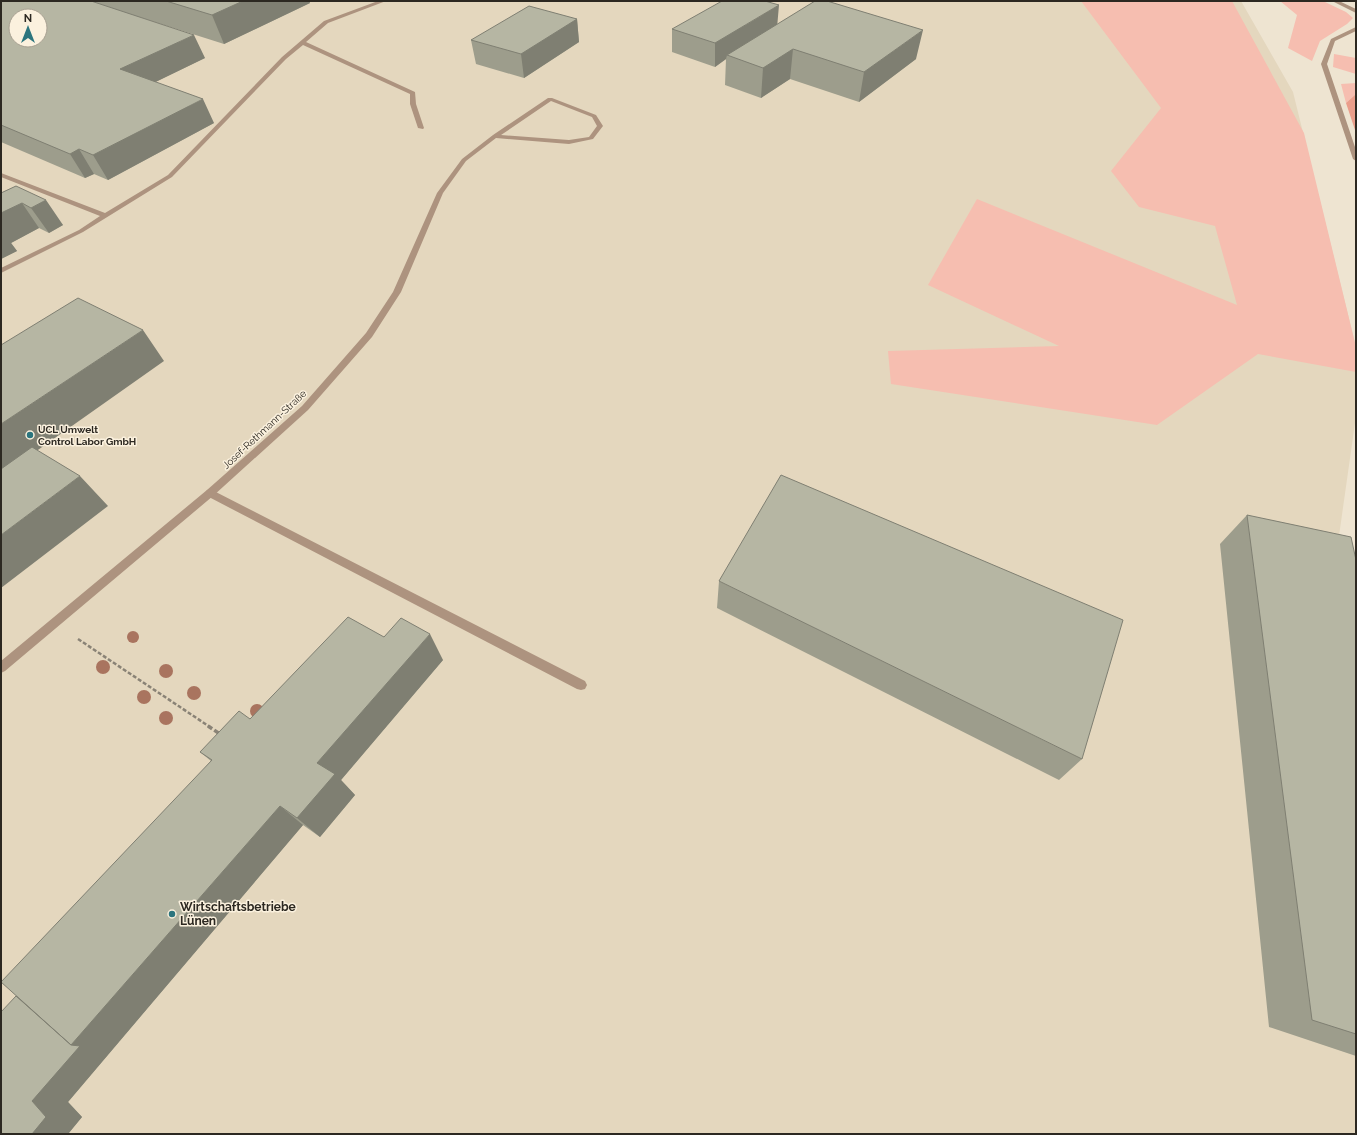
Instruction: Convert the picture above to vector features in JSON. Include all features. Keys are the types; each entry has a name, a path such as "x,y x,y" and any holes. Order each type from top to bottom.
{"street":[{"path":"1,272 81,231 170,176 284,58 326,22 383,1"},
{"path":"1335,1 1356,11"},
{"path":"1356,29 1333,40 1324,64 1356,159"},
{"path":"303,43 413,93 413,104 421,128"},
{"name":"Josef-Rethmann-Straße","path":"1,668 210,493 305,408 369,334 397,292 440,193 464,160 495,136 550,99 594,116 600,126 591,138 569,142 495,136"},
{"path":"1,175 105,216"},
{"path":"210,493 582,685"}],"path":[{"path":"55,623 222,735"}],"shaded area":[{"path":"1,1 1241,1 1293,92 1356,347 1356,416 1337,550 1356,657 1356,1134 1,1134"},
{"path":"1081,1 1232,1 1304,133 1356,347 1356,372 1258,354 1157,425 891,384 888,351 1059,346 928,285 977,199 1237,305 1215,226 1139,207 1111,171 1161,108"},
{"path":"1280,1 1328,1 1325,2 1346,12 1353,18 1347,24 1320,41 1312,61 1288,48 1297,15"},
{"path":"1334,54 1356,58 1356,74 1333,67"},
{"path":"1356,83 1356,94 1346,103 1341,84"},
{"path":"1356,94 1356,133 1346,103"}],"building":[{"path":"1,1 91,1 194,35 120,69 203,99 93,155 79,149 70,154 1,125"},
{"path":"166,1 243,1 212,15"},
{"path":"722,1 765,1 779,5 715,43 672,29"},
{"path":"815,1 827,1 923,30 864,72 793,49 763,68 727,55"},
{"path":"529,6 577,19 521,54 471,40"},
{"path":"16,186 46,200 31,208 22,203 1,213 1,193"},
{"path":"78,298 143,330 1,424 1,345"},
{"path":"32,447 80,476 1,535 1,469"},
{"path":"781,475 1123,620 1082,759 719,581"},
{"path":"1247,515 1351,537 1356,560 1356,1034 1312,1020"},
{"path":"348,617 384,637 401,618 430,634 317,763 335,774 297,818 280,806 71,1045 1,982 212,760 200,752 239,711 250,719"},
{"path":"16,996 71,1045 80,1046 32,1101 46,1117 32,1134 1,1134 1,1012"}],"place":[{"name":"UCL Umwelt Control Labor GmbH","path":"30,435"},
{"name":"Wirtschaftsbetriebe Lünen","path":"172,914"}]}
